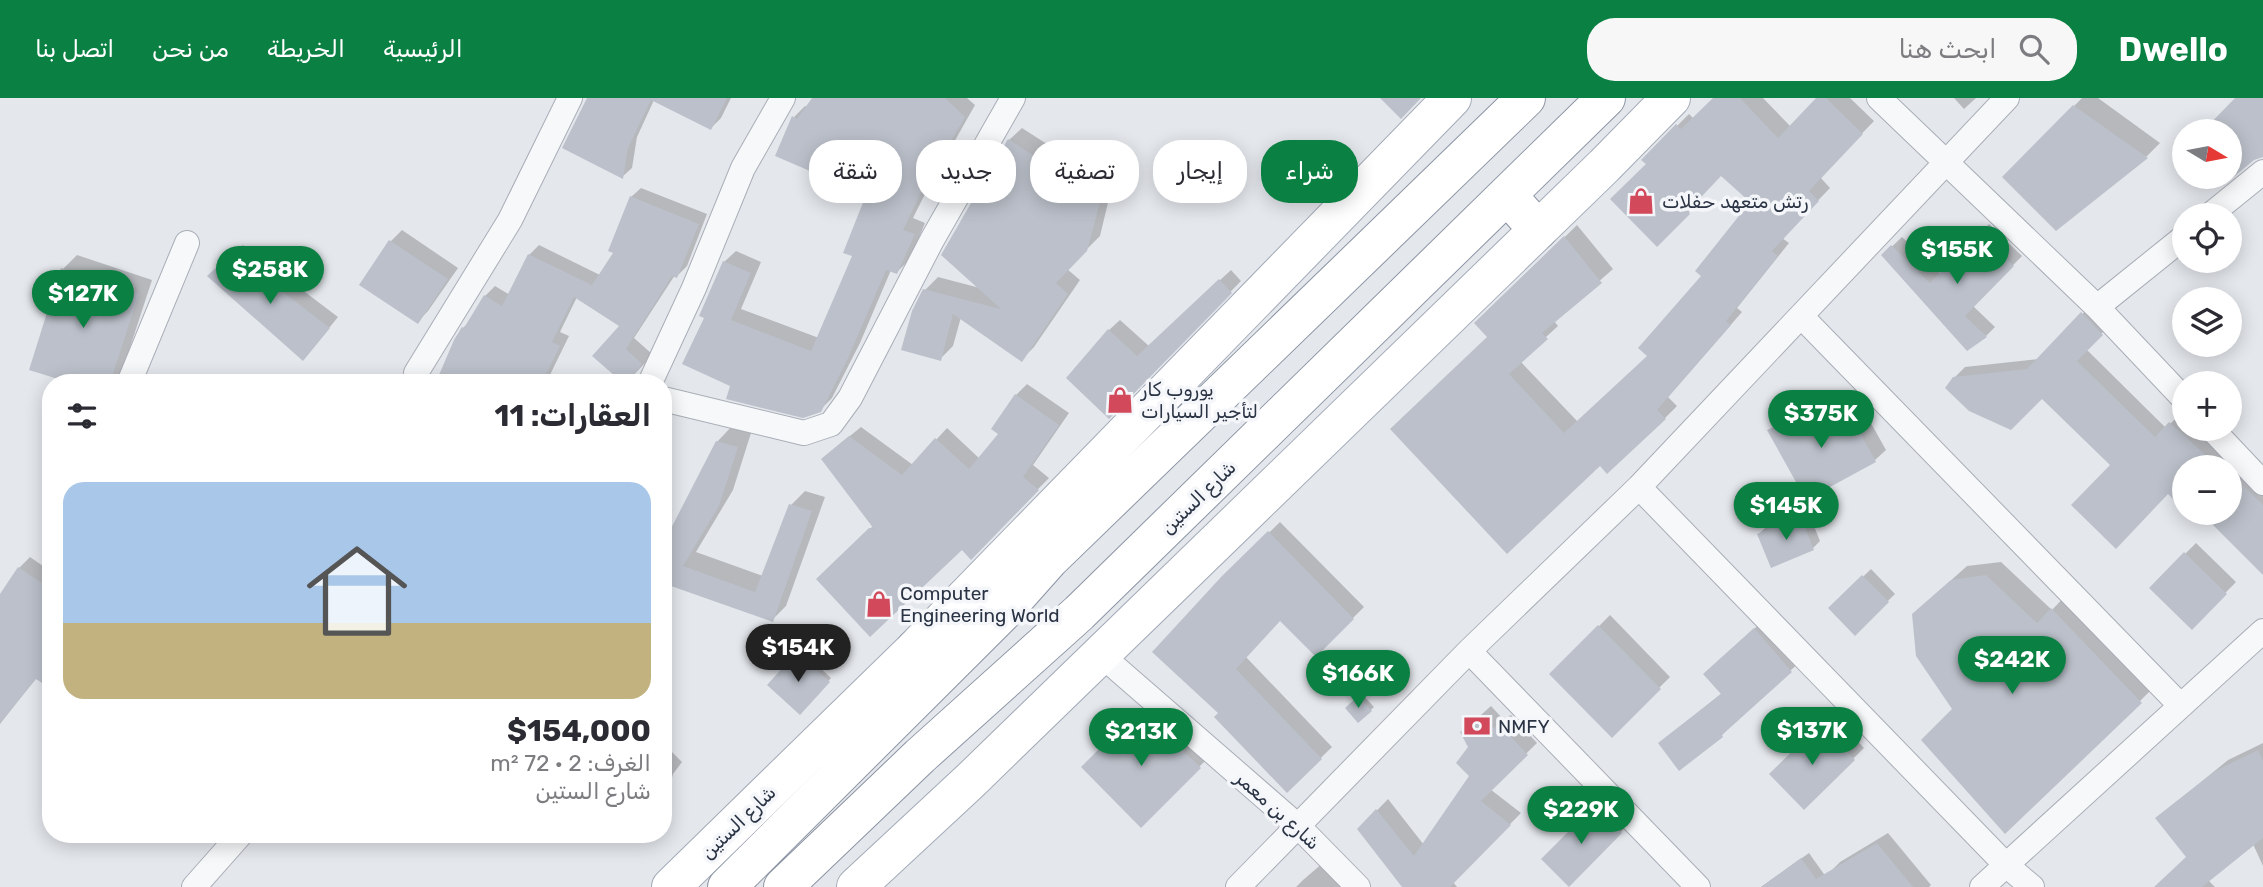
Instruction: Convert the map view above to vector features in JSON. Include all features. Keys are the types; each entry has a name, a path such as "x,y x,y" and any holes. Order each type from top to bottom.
{"main road":[{"name":"شارع الستين","path":"671,887 915,649 1452,98"},
{"name":"شارع الستين","path":"727,887 1002,613 1050,559 1526,98"},
{"name":"شارع الستين","path":"783,887 920,756 1079,613 1606,98"},
{"path":"856,887 970,781 1671,98"},
{"path":"1507,195 1538,230"},
{"path":"915,649 1050,559"}],"street":[{"path":"416,374 510,220 570,98"},
{"path":"654,374 694,288 743,167 783,98"},
{"path":"672,401 804,433 831,424 850,398 932,240 1013,98"},
{"path":"1879,98 2097,307 2172,386"},
{"path":"1238,887 1469,651 1639,487 2007,98"},
{"path":"2225,203 2263,172"},
{"path":"133,374 187,243"},
{"path":"2097,307 2172,247"},
{"path":"1801,316 2180,705"},
{"path":"2223,441 2263,483"},
{"path":"1639,487 2006,864 2032,887"},
{"path":"1982,887 2263,631"},
{"path":"1469,651 1698,887"},
{"name":"شارع بن معمر","path":"1100,654 1299,827 1357,887"},
{"path":"194,887 233,843"}],"building":[{"path":"587,98 727,98 711,130 651,100 628,148 623,179 562,148"},
{"path":"812,98 945,98 965,117 952,140 916,140 916,203 903,230 915,234 897,274 886,270 849,356 821,412 803,418 726,399 730,386 682,364 704,318 699,316 723,261 751,273 731,320 811,351 852,256 843,253 863,203 902,203 902,140 809,140 809,171 775,156 792,116 797,119"},
{"path":"1380,98 1421,98 1401,119"},
{"path":"1713,98 1740,98 1778,138 1816,98 1826,98 1863,134 1809,191 1819,201 1772,251 1778,256 1726,321 1731,325 1657,410 1666,419 1607,474 1600,466 1507,554 1390,429 1487,337 1474,323 1564,236 1602,283 1542,333 1548,339 1509,374 1564,433 1647,356 1638,348 1701,276 1695,271 1750,202 1721,176 1688,211 1690,214 1657,247 1610,199 1646,164 1641,160 1676,124 1681,129"},
{"path":"2235,98 2263,98 2263,157 2254,160 2242,170 2242,119 2215,119"},
{"path":"2073,105 2148,158 2056,231 2002,177"},
{"path":"1016,144 1030,153 1030,203 1100,203 1087,251 1056,283 1068,294 1022,362 953,314 941,361 901,350 912,311 923,289 1001,309 941,255 971,203 1016,203"},
{"path":"630,196 699,224 677,278 672,276 626,349 642,364 635,374 613,374 592,356 619,326 574,297 552,342 560,346 546,374 439,374 454,340 484,295 502,306 528,254 592,285 613,253 608,251"},
{"path":"1979,232 2014,266 1965,316 1987,337 1967,351 1881,255 1891,245 1930,283"},
{"path":"389,240 448,279 418,324 359,285"},
{"path":"232,253 330,328 303,361 207,276"},
{"path":"61,268 139,294 113,374 42,374 29,370"},
{"path":"1219,279 1232,293 1109,419 1066,378 1108,329 1137,356"},
{"path":"2081,312 2103,335 2077,361 2155,437 2169,422 2172,425 2172,441 2190,441 2206,455 2172,455 2172,498 2168,494 2116,549 2071,505 2110,465 2042,399 2011,430 1969,411 1945,388 1953,377 2027,369"},
{"path":"1015,394 1059,425 1023,477 1039,490 971,560 962,550 870,637 816,579 869,528 874,529 821,459 849,436 902,475 935,438 969,469 998,434 991,429"},
{"path":"1825,404 1839,423 1851,416 1876,462 1806,500 1767,430"},
{"path":"716,441 738,447 719,506 683,566 755,592 789,504 812,511 773,622 672,586 672,527"},
{"path":"2242,485 2263,505 2263,575 2213,525 2242,525"},
{"path":"1800,515 1814,550 1771,568 1757,534"},
{"path":"1268,531 1354,619 1316,657 1280,621 1236,669 1322,759 1287,793 1214,717 1218,713 1152,652"},
{"path":"2184,552 2227,594 2192,630 2149,588"},
{"path":"18,567 42,583 42,683 36,679 0,723 0,594"},
{"path":"1862,575 1889,602 1855,636 1828,608"},
{"path":"1986,575 2037,623 2051,608 2142,703 2005,834 1921,740 1952,709 1916,656 1912,614 1951,580"},
{"path":"1598,625 1661,689 1612,738 1549,674"},
{"path":"1754,628 1792,672 1722,735 1723,737 1679,771 1658,743 1721,694 1703,674"},
{"path":"797,652 830,682 800,715 767,685"},
{"path":"1358,696 1372,711 1358,723 1345,708"},
{"path":"1140,708 1201,768 1141,828 1081,767"},
{"path":"1479,715 1492,729 1499,724 1528,755 1481,801 1511,825 1450,887 1402,887 1357,829 1376,809 1414,856 1469,776 1456,763 1468,747 1460,732"},
{"path":"1820,724 1855,760 1804,810 1769,774"},
{"path":"2258,750 2263,761 2263,838 2202,887 2154,887 2186,857 2155,818 2215,771"},
{"path":"1594,806 1622,833 1569,887 1541,859"},
{"path":"1877,843 1913,887 1761,887 1801,858 1816,879"}],"place":[{"name":"رتش متعهد حفلات","path":"1641,201"},
{"name":"يوروب كار لتأجير السيارات","path":"1120,400"},
{"name":"Computer Engineering World","path":"879,604"},
{"name":"NMFY","path":"1477,726"}]}
